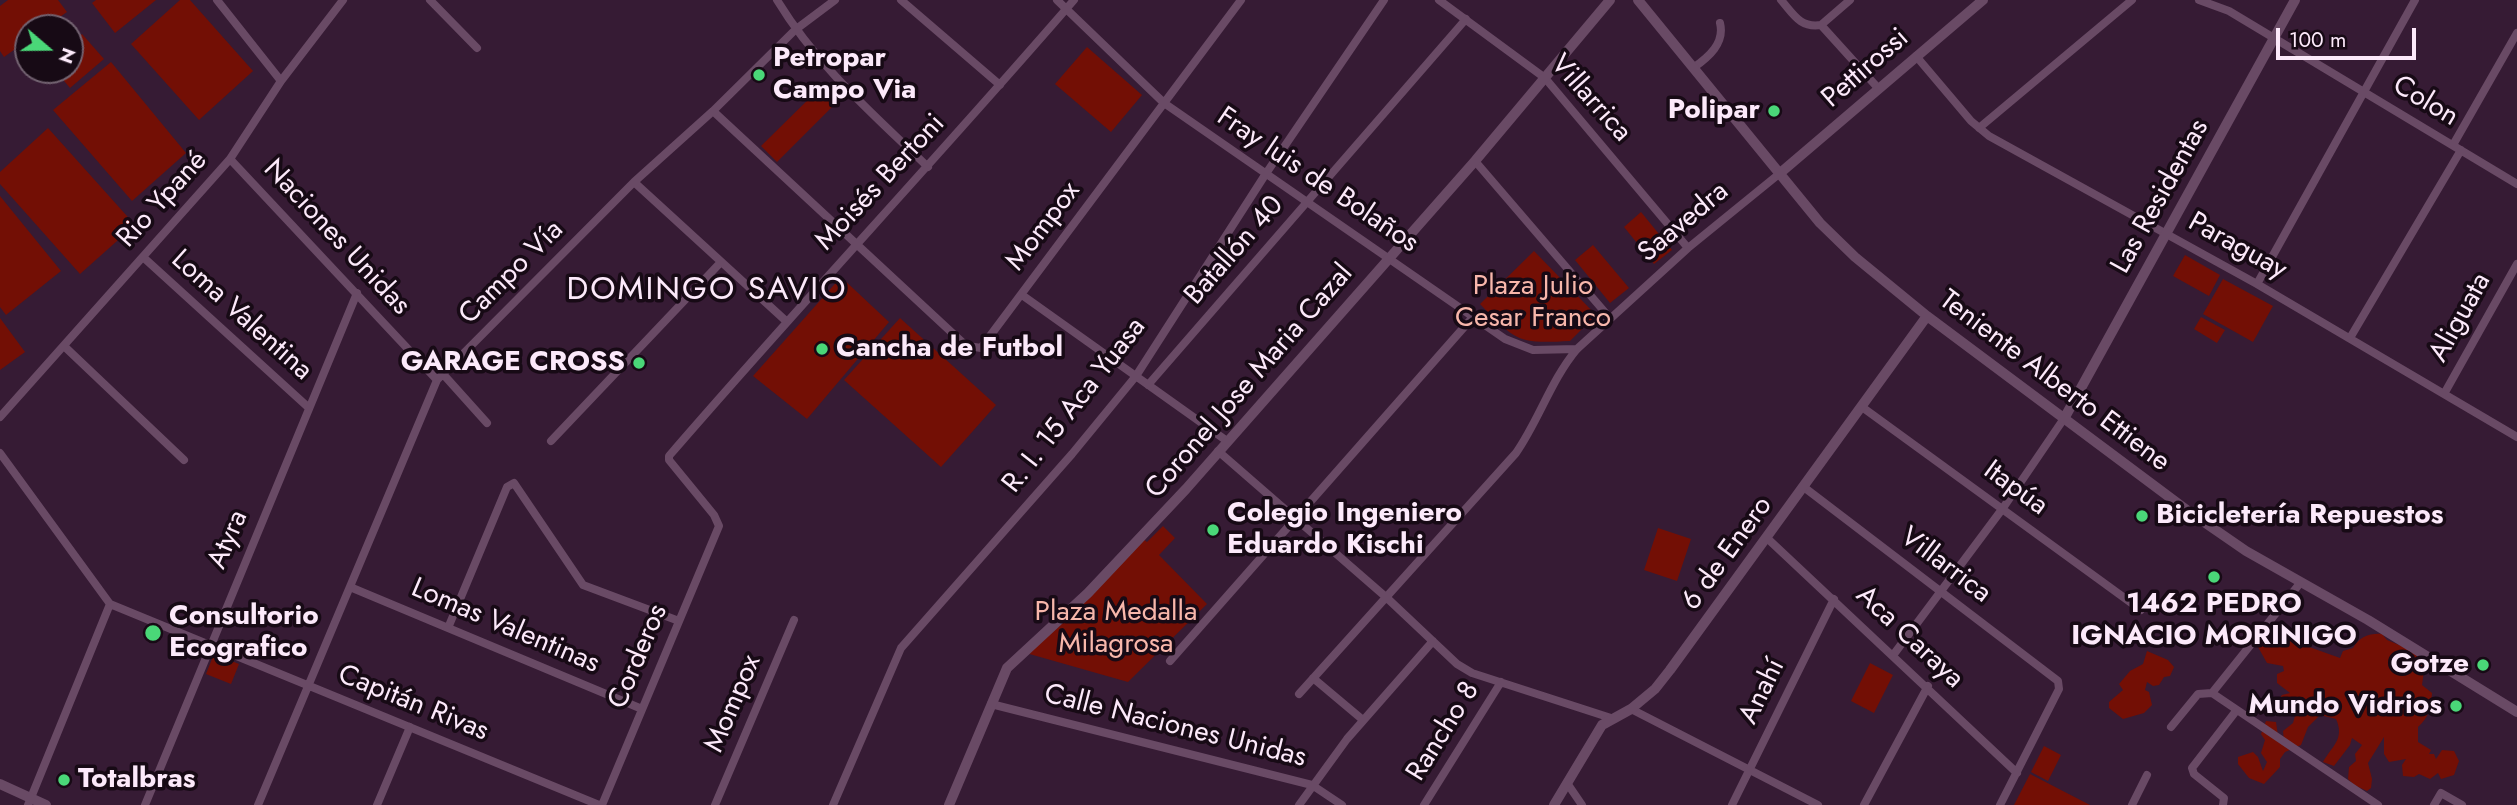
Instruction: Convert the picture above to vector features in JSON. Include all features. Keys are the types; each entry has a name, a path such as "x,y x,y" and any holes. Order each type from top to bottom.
{"main road":[{"name":"Coronel Jose Maria Cazal","path":"949,805 1007,668 1088,593 1218,451 1475,161 1610,0"},
{"name":"Teniente Alberto Ettiene","path":"1638,0 1836,241 1927,316 2188,511 2246,551 2517,712"},
{"name":"Pettirossi","path":"1779,174 1983,0"},
{"name":"Las Residentas","path":"2065,417 2295,0"},
{"name":"6 de Enero","path":"1554,805 1602,724 1631,709 1655,689 1768,539 1927,316"},
{"path":"0,784 29,802 46,805"}],"street":[{"path":"217,0 281,81"},
{"name":"Rio Ypané","path":"0,417 230,159 281,81 343,0"},
{"path":"430,0 477,48"},
{"path":"777,0 795,30 836,80 928,167"},
{"name":"Campo Vía","path":"258,805 440,377 634,182 713,111 795,30 835,0"},
{"path":"901,0 1000,85"},
{"name":"Fray luis de Bolaños","path":"1057,0 1164,103 1474,317 1520,346 1546,351 1577,349"},
{"name":"Moisés Bertoni","path":"719,526 714,514 669,460 786,321 928,167 1074,0"},
{"name":"Mompox","path":"713,111 968,346 981,348 987,344 1241,0"},
{"name":"R. I. 15 Aca Yuasa","path":"833,805 901,648 1072,454 1136,376 1265,174 1384,0"},
{"name":"Villarrica","path":"1439,0 1545,78 1688,248"},
{"path":"1780,0 1800,23 1821,25 1878,88"},
{"path":"1821,25 1850,0"},
{"path":"1979,128 2132,0"},
{"name":"Colon","path":"2199,0 2229,11 2517,184"},
{"path":"2257,284 2415,0"},
{"name":"Batallón 40","path":"1148,385 1466,19"},
{"path":"1693,68 1715,50 1722,34 1720,23"},
{"path":"2452,145 2517,33"},
{"name":"Paraguay","path":"1916,56 1979,128 2257,284 2517,437"},
{"path":"2350,338 2461,150"},
{"name":"Naciones Unidas","path":"230,159 357,293 488,423"},
{"path":"1475,161 1609,317"},
{"name":"Saavedra","path":"1299,694 1516,453 1566,362 1577,349 1609,317 1688,248 1779,174"},
{"path":"634,182 786,321"},
{"name":"Loma Valentina","path":"143,257 309,408"},
{"path":"551,441 721,262"},
{"name":"Aliguata","path":"2444,394 2517,264"},
{"name":"Atyra","path":"145,805 357,293"},
{"path":"1022,295 1227,441"},
{"path":"1170,661 1474,317"},
{"path":"64,346 184,460"},
{"name":"Itapúa","path":"1862,407 2141,610"},
{"path":"1894,654 2003,508 2065,417"},
{"path":"1218,451 1387,598 1457,664 1611,718"},
{"path":"0,453 110,604 29,802"},
{"path":"448,628 511,483 518,484 583,585 679,621"},
{"name":"Villarrica","path":"1805,488 2058,681 2059,689 2017,773"},
{"name":"Corderos","path":"601,805 719,526"},
{"name":"Aca Caraya","path":"1768,539 1894,654 2017,773"},
{"path":"2212,693 2301,582"},
{"name":"Lomas Valentinas","path":"350,587 642,709"},
{"name":"Anahí","path":"1732,805 1834,599"},
{"name":"Capitán Rivas","path":"110,604 601,805"},
{"name":"Mompox","path":"715,805 794,620"},
{"path":"1299,805 1363,720 1433,641"},
{"path":"1313,678 1363,720"},
{"name":"Rancho 8","path":"1424,805 1502,682"},
{"path":"1864,805 1928,686"},
{"path":"2171,727 2198,694 2212,693 2378,805"},
{"name":"Calle Naciones Unidas","path":"991,705 1312,786 1342,805"},
{"path":"1631,709 1818,805"},
{"path":"2223,805 2224,797 2194,774 2192,768 2236,711"},
{"path":"377,805 410,727"},
{"path":"2000,805 2017,773"},
{"path":"2132,805 2147,775"},
{"path":"1567,783 1581,805"},
{"path":"2434,805 2443,793 2462,805"}],"green space":[{"path":"8,0 58,0 67,12 14,14 14,50 4,57 0,51 0,6"},
{"path":"96,0 156,0 115,33 92,3"},
{"path":"180,0 190,0 253,71 199,120 131,44"},
{"path":"84,36 104,59 84,76"},
{"path":"1087,47 1142,95 1111,132 1055,84"},
{"path":"111,62 186,153 132,201 53,110"},
{"path":"823,85 838,101 777,162 761,146"},
{"path":"48,128 135,225 80,274 0,184 0,172"},
{"path":"0,196 61,271 6,315 0,307"},
{"path":"1641,212 1672,250 1654,264 1624,227"},
{"path":"1593,245 1629,288 1610,303 1575,260"},
{"name":"Plaza Julio Cesar Franco","path":"1534,251 1596,315 1570,341 1539,342 1519,338 1510,333 1480,304"},
{"path":"2185,255 2220,275 2209,296 2173,276"},
{"name":"Cancha de Futbol","path":"841,277 889,322 807,419 753,376"},
{"path":"2223,279 2273,306 2253,342 2203,314"},
{"path":"2201,317 2225,330 2217,343 2194,329"},
{"path":"0,318 25,352 0,370"},
{"path":"900,318 996,405 941,467 844,380"},
{"name":"Plaza Medalla Milagrosa","path":"1163,526 1175,538 1159,555 1207,604 1128,682 1026,653 1143,539 1147,542"},
{"path":"1658,528 1691,539 1677,581 1644,570"},
{"path":"2276,623 2284,624 2298,643 2340,658 2343,651 2353,648 2362,638 2378,634 2426,656 2422,685 2432,693 2432,698 2427,716 2418,727 2418,742 2431,750 2429,754 2434,754 2436,759 2442,750 2454,751 2459,761 2454,775 2441,779 2438,773 2430,779 2419,774 2414,777 2403,776 2402,765 2406,759 2389,762 2384,754 2384,737 2368,763 2372,779 2371,788 2367,791 2348,779 2349,767 2356,761 2355,754 2362,745 2352,738 2350,745 2334,766 2323,762 2339,732 2336,719 2320,715 2308,727 2301,745 2285,752 2280,759 2280,767 2264,784 2249,778 2238,764 2238,757 2253,752 2263,771 2267,762 2261,753 2265,740 2261,734 2266,721 2276,722 2279,743 2284,741 2283,731 2293,723 2295,716 2287,709 2276,713 2271,711 2282,695 2290,693 2277,683 2277,674 2284,671 2283,666 2267,663 2258,647"},
{"path":"2147,651 2168,660 2174,667 2170,676 2164,677 2159,685 2153,686 2147,682 2145,690 2149,692 2152,705 2144,713 2123,719 2109,708 2109,702 2123,690 2119,684 2130,671 2143,664"},
{"path":"214,654 239,664 231,684 206,674"},
{"path":"1870,663 1893,675 1874,713 1851,701"},
{"path":"2044,746 2061,755 2048,781 2031,772"},
{"path":"2030,774 2090,805 2014,805"}],"place":[{"name":"Petropar Campo Via","path":"759,75"},
{"name":"Polipar","path":"1774,111"},
{"name":"Cancha de Futbol","path":"822,349"},
{"name":"GARAGE CROSS","path":"639,363"},
{"name":"Bicicletería Repuestos","path":"2142,516"},
{"name":"Colegio Ingeniero Eduardo Kischi","path":"1213,530"},
{"name":"1462 PEDRO IGNACIO MORINIGO","path":"2214,577"},
{"name":"Consultorio Ecografico","path":"153,633"},
{"name":"Gotze","path":"2483,665"},
{"name":"Mundo Vidrios","path":"2456,706"},
{"name":"Totalbras","path":"64,780"}],"district":[{"name":"DOMINGO SAVIO","path":"707,291"}]}
